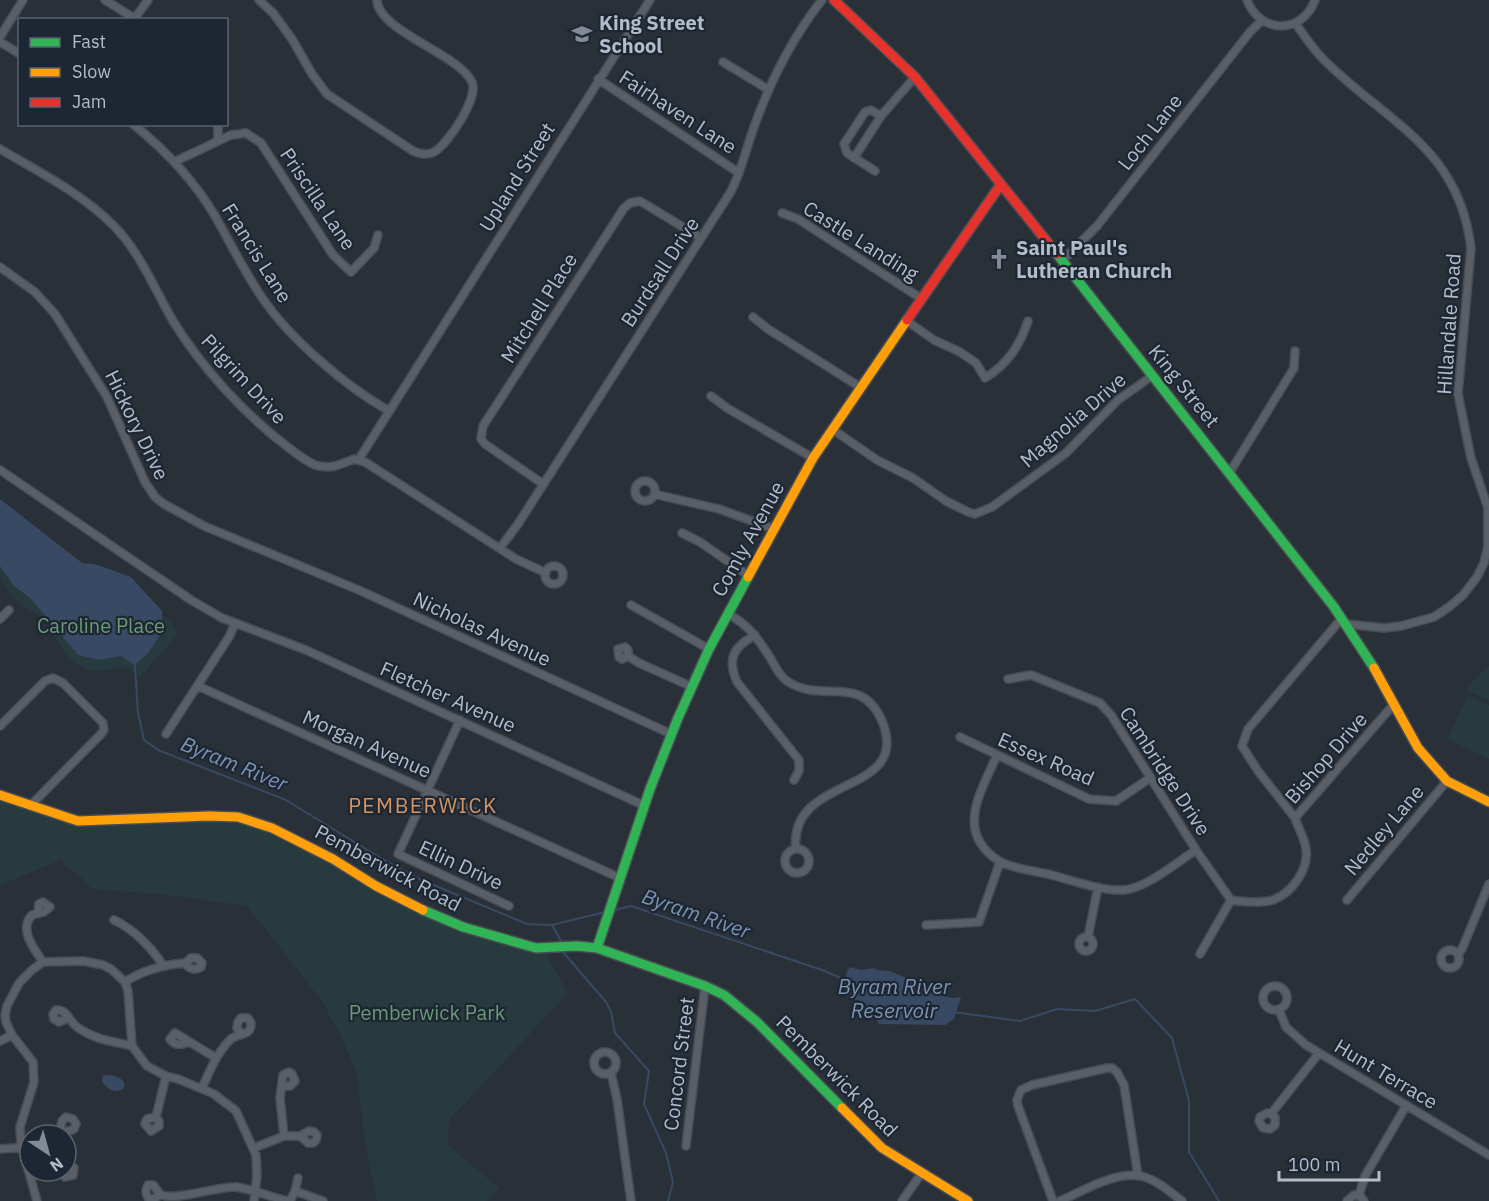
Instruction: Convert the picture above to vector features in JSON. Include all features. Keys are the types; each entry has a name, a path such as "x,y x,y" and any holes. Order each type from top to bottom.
{"street":[{"path":"0,37 23,0"},
{"path":"105,0 134,18"},
{"path":"137,18 148,0"},
{"path":"259,0 273,13 292,39 312,74 327,94 412,151 420,154 431,153 441,146 464,114 473,94 472,83 462,71 447,60 391,24 379,10 377,0"},
{"name":"Upland Street","path":"359,459 650,0"},
{"name":"Burdsall Drive","path":"500,549 730,193 769,90 792,42 822,0"},
{"name":"King Street","path":"834,0 915,77 1230,472 1345,621 1418,748 1447,781 1489,802"},
{"path":"1247,0 1250,8 1262,21 1279,26 1295,23 1308,14 1315,0"},
{"name":"Loch Lane","path":"1062,261 1097,226 1250,32 1262,21"},
{"name":"Hillandale Road","path":"1295,23 1323,58 1415,138 1435,159 1453,184 1462,204 1471,248 1458,394 1471,458 1488,508 1488,546 1484,563 1477,577 1463,595 1434,617 1384,628 1345,621"},
{"path":"0,42 18,53"},
{"path":"723,62 769,90"},
{"path":"854,158 881,116 915,77"},
{"name":"Fairhaven Lane","path":"598,80 739,173"},
{"path":"875,171 854,158 845,150 844,144 865,111 876,111 881,116"},
{"name":"Francis Lane","path":"135,126 174,162 214,214 254,285 282,323 353,387 389,411"},
{"path":"174,162 218,141 218,126"},
{"name":"Priscilla Lane","path":"218,141 240,132 256,139 333,255 351,272 374,248 378,235"},
{"name":"Pilgrim Drive","path":"0,149 87,202 114,226 133,249 183,336 241,406 263,428 315,465 331,467 359,459"},
{"name":"Comly Avenue","path":"597,948 645,806 690,686 709,649 813,458 1001,184"},
{"name":"Mitchell Place","path":"543,484 485,444 481,439 483,426 595,250 624,208 630,203 640,201 701,238"},
{"name":"Castle Landing","path":"782,213 798,219 922,299"},
{"name":"Hickory Drive","path":"0,267 35,292 55,314 101,387 145,482 155,497 204,526 278,556"},
{"path":"753,317 768,329 860,387"},
{"path":"907,321 934,340 960,352 976,363 986,378 1004,365 1014,352 1028,321"},
{"path":"1230,472 1294,368 1295,351"},
{"name":"Magnolia Drive","path":"832,429 877,460 913,478 953,505 975,514 992,507 1066,453 1118,400 1152,376"},
{"path":"711,396 727,408 813,458"},
{"path":"359,459 516,559 546,573"},
{"path":"0,470 191,600 235,623 229,637 166,734"},
{"path":"654,494 719,509 774,529"},
{"path":"682,533 700,542 748,576"},
{"name":"Nicholas Avenue","path":"278,556 361,591 672,734"},
{"path":"632,605 709,649"},
{"path":"0,619 9,610"},
{"path":"728,614 742,621 755,635 787,681 818,690 861,695 877,711 887,734 885,752 873,772 827,794 804,813 796,832 796,849"},
{"path":"1295,818 1258,771 1242,746 1248,729 1345,621"},
{"name":"Fletcher Avenue","path":"235,623 306,650 645,806"},
{"path":"755,635 737,649 733,656 732,669 737,682 797,756 800,764 794,780"},
{"path":"628,656 690,686"},
{"name":"Cambridge Drive","path":"1008,679 1030,675 1100,703 1112,715 1196,850 1231,900"},
{"path":"0,726 45,681 53,678 63,683 103,723 104,730 101,734 30,806"},
{"name":"Morgan Avenue","path":"198,686 620,878"},
{"name":"Bishop Drive","path":"1231,900 1242,902 1273,900 1293,885 1305,868 1306,849 1295,818 1394,704"},
{"path":"429,790 460,720"},
{"name":"Essex Road","path":"960,737 1089,799 1116,801 1150,778"},
{"path":"997,756 976,803 973,821 977,839 1000,862 1098,887 1125,890 1145,883 1196,850"},
{"name":"Nedley Lane","path":"1347,900 1447,781"},
{"name":"Ellin Drive","path":"429,790 398,854 509,906"},
{"name":"Pemberwick Road","path":"0,795 65,818 86,822 208,816 238,817 272,828 376,886 455,924 536,948 577,946 597,948 705,986 724,995 742,1009 882,1148 968,1201"},
{"path":"926,925 980,922 1000,862"},
{"path":"1458,954 1489,884"},
{"path":"1088,937 1098,887"},
{"path":"1200,954 1231,900"},
{"path":"1481,906 1489,911"},
{"path":"38,912 27,920 27,932 29,940 44,962"},
{"path":"114,920 124,924 142,939 163,965"},
{"path":"21,1123 32,1092 33,1062 12,1035 6,1022 7,1006 25,975 44,962 91,961 111,969 124,982 128,991 132,1046 147,1066 166,1076 202,1088 224,1100 236,1111 254,1148 257,1174 254,1201"},
{"path":"124,982 163,965 185,963"},
{"name":"Concord Street","path":"686,1146 705,986"},
{"path":"0,1002 7,1006"},
{"name":"Hunt Terrace","path":"1279,1010 1291,1033 1319,1053 1489,1155"},
{"path":"69,1018 83,1031 97,1039 132,1046"},
{"path":"202,1088 222,1047 241,1034"},
{"path":"0,1041 12,1035"},
{"path":"189,1042 216,1058"},
{"path":"1271,1114 1319,1053"},
{"path":"1053,1201 1017,1100 1021,1090 1032,1085 1107,1068 1112,1068 1117,1072 1124,1085 1138,1176"},
{"path":"610,1073 617,1099 631,1201"},
{"path":"156,1117 166,1076"},
{"path":"283,1086 280,1098 284,1136"},
{"path":"1347,1201 1351,1196 1361,1198 1365,1176 1406,1106"},
{"path":"254,1148 284,1136 300,1137"},
{"path":"0,1149 18,1148"},
{"path":"902,1201 921,1174"},
{"path":"1060,1201 1112,1180 1138,1176 1157,1182 1182,1201"},
{"path":"160,1194 164,1196 186,1195 236,1187 289,1201 295,1191 298,1178"},
{"path":"33,1183 37,1201"},
{"path":"295,1191 323,1201"}],"green space":[{"name":"Caroline Place","path":"0,507 171,621 178,634 140,677 133,671 121,667 97,671 80,667 66,654 45,622 10,593 0,577"},
{"path":"1489,666 1489,701 1465,689"},
{"path":"1468,695 1489,705 1489,759 1447,739"},
{"name":"Pemberwick Park","path":"0,799 76,825 104,826 219,820 266,829 384,894 544,951 568,993 449,1120 448,1145 499,1188 487,1201 377,1201 365,1143 357,1074 343,1040 322,1001 247,906 160,894 92,889 80,876 63,865 63,859 0,885"}],"water":[{"name":"Caroline Place","path":"0,499 82,563 95,564 131,577 162,611 162,632 149,652 135,665 121,656 99,660 78,655 31,599 14,586 0,566"},
{"name":"Byram River Reservoir","path":"850,967 861,970 873,968 889,971 922,984 930,993 953,998 961,997 954,1019 945,1025 879,1024 865,1003 846,996 848,989 844,987"},
{"path":"103,1075 119,1078 124,1082 124,1088 118,1091 109,1089 102,1082"}],"waterway":[{"name":"Byram River","path":"135,665 138,713 144,740 158,750 286,800 419,879 527,924 552,925 605,912"},
{"name":"Byram River","path":"611,911 631,906 825,971 847,981"},
{"path":"552,925 561,941"},
{"path":"563,952 606,1002 611,1012 615,1033 649,1071 644,1104 666,1153 673,1182 668,1201"},
{"name":"Byram River","path":"953,1012 1020,1021 1057,1009 1095,1011 1135,999 1172,1038 1189,1101 1189,1152 1219,1201"}],"traffic: fast":[{"path":"1057,254 1334,607 1374,668"},
{"path":"597,948 650,789 678,718 709,649 748,577"},
{"path":"423,910 463,927 536,948 577,946 597,948 705,986 724,995 757,1022 842,1108"}],"traffic: slow":[{"path":"748,577 813,458 907,320"},
{"path":"1374,668 1418,748 1447,781 1489,802"},
{"path":"0,795 78,821 238,817 272,828 333,859 376,886 423,910"},
{"path":"842,1108 882,1148 968,1201"}],"traffic: jam":[{"path":"834,0 915,77 1057,254"},
{"path":"907,320 1001,184"}],"place":[{"name":"King Street School","path":"582,34"},
{"name":"Saint Paul's Lutheran Church","path":"999,259"}],"district":[{"name":"PEMBERWICK","path":"423,806"}]}
